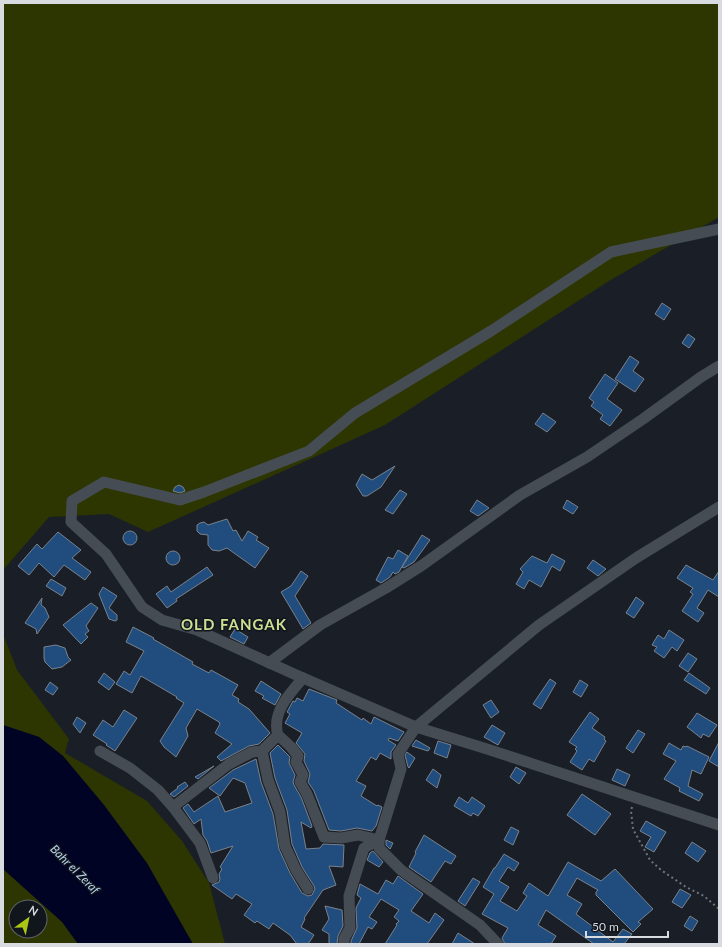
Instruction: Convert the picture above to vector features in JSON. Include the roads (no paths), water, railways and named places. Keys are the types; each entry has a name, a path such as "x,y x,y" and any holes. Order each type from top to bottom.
{"street":[{"path":"719,229 611,252 491,331 355,413 309,451 180,500 104,482 72,501 70,522 106,554 142,607 162,620 197,630 416,728 634,796 719,825"},
{"path":"269,663 320,625 386,588 421,566 520,495 587,457 719,366"},
{"path":"498,944 480,925 401,870 379,848 379,840 400,769 398,754 416,728 539,625 636,558 719,507"},
{"path":"303,678 284,701 275,726 278,735 298,756 296,762 303,775 300,782 307,794 324,837 342,838 358,835 379,840"},
{"path":"173,807 229,764 252,752 262,751 278,735"},
{"path":"100,751 130,768 158,790 200,843 213,878"},
{"path":"262,751 268,780 280,812 285,846 296,870 308,889"},
{"path":"344,944 344,939 350,928 350,896 364,848 379,840"}],"water":[{"name":"Bahr el Zeraf","path":"3,725 39,737 63,756 104,805 147,863 193,944 78,944 62,922 48,909 48,899 36,899 3,869"}],"district":[{"name":"OLD FANGAK","path":"234,624"}]}
